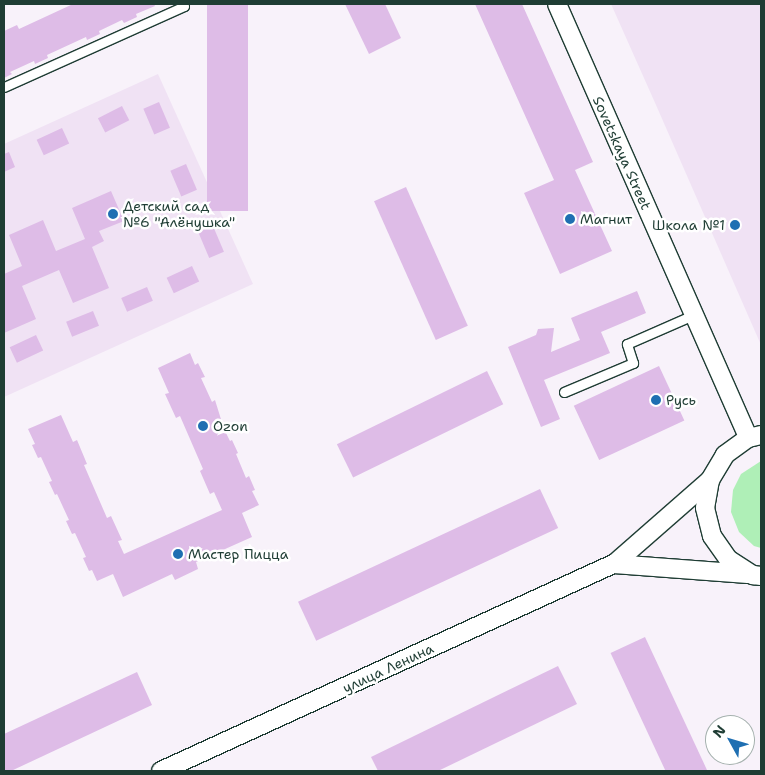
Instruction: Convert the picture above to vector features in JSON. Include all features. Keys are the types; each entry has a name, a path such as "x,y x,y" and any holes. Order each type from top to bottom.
{"street":[{"name":"Sovetskaya Street","path":"557,4 693,316 755,437"},
{"path":"614,564 710,480 725,455 755,437"},
{"path":"710,480 705,508 712,536 728,559 757,575"},
{"path":"614,564 757,575"},
{"name":"улица Ленина","path":"161,771 614,564"}],"lane":[{"path":"4,86 184,6 183,4"},
{"path":"564,392 634,363 626,344 693,316"}],"shaded area":[{"name":"Школа №1","path":"611,4 761,4 761,345 656,105"},
{"name":"Детский сад №6 \"Алёнушка\"","path":"158,74 253,284 4,397 4,144"}],"green space":[{"path":"761,461 761,548 754,546 739,532 731,512 733,490 741,474"}],"building":[{"path":"73,4 154,4 155,6 136,14 137,17 124,23 122,20 99,31 100,34 87,40 86,37 47,55 48,58 35,64 34,61 10,72 12,74 4,78 4,31 17,25 19,29"},
{"path":"207,4 248,4 248,211 207,211"},
{"path":"345,4 385,4 401,38 369,54"},
{"path":"475,4 522,4 593,162 575,170 612,251 560,274 524,193 554,180"},
{"path":"159,102 170,128 154,134 143,109"},
{"path":"122,106 129,120 105,133 98,118"},
{"path":"62,128 69,143 44,155 37,140"},
{"path":"9,152 15,167 4,172 4,154"},
{"path":"186,164 197,190 181,196 170,171"},
{"path":"406,187 468,326 436,340 374,201"},
{"path":"111,191 124,221 99,231 104,241 92,247 109,288 73,303 59,270 22,286 36,319 4,333 4,274 22,266 9,235 43,220 56,251 85,239 72,208"},
{"path":"213,226 224,252 209,258 198,232"},
{"path":"192,266 199,281 174,293 167,278"},
{"path":"147,287 153,301 127,312 121,298"},
{"path":"637,291 646,313 601,332 610,353 544,380 560,419 541,427 508,347 536,335 538,329 554,328 551,352 580,340 571,318"},
{"path":"93,311 99,326 72,337 66,322"},
{"path":"36,335 43,350 17,363 10,347"},
{"path":"190,353 195,365 198,363 205,377 201,378 212,402 215,400 224,429 238,453 236,454 246,478 249,476 255,490 252,491 259,505 242,513 252,537 196,562 198,569 175,580 172,574 123,597 113,574 97,581 92,570 89,571 83,558 86,557 75,533 72,534 66,521 69,520 49,482 52,481 41,457 38,458 32,445 35,444 28,429 61,415 73,442 77,440 87,464 84,465 107,518 111,516 122,540 118,541 124,554 222,510 214,492 210,494 200,471 203,469 180,416 176,418 165,394 169,393 158,368"},
{"path":"659,366 684,420 599,460 574,406"},
{"path":"487,371 503,404 353,477 337,444"},
{"path":"540,489 558,528 316,641 298,602"},
{"path":"645,637 707,771 666,771 611,653"},
{"path":"558,666 577,704 438,771 378,771 371,757"},
{"path":"137,672 152,705 11,771 4,771 4,734"}],"place":[{"name":"Детский сад №6 \"Алёнушка\"","path":"113,214"},
{"name":"Магнит","path":"570,219"},
{"name":"Школа №1","path":"735,225"},
{"name":"Русь","path":"656,400"},
{"name":"Ozon","path":"203,426"},
{"name":"Мастер Пицца","path":"178,554"}]}
